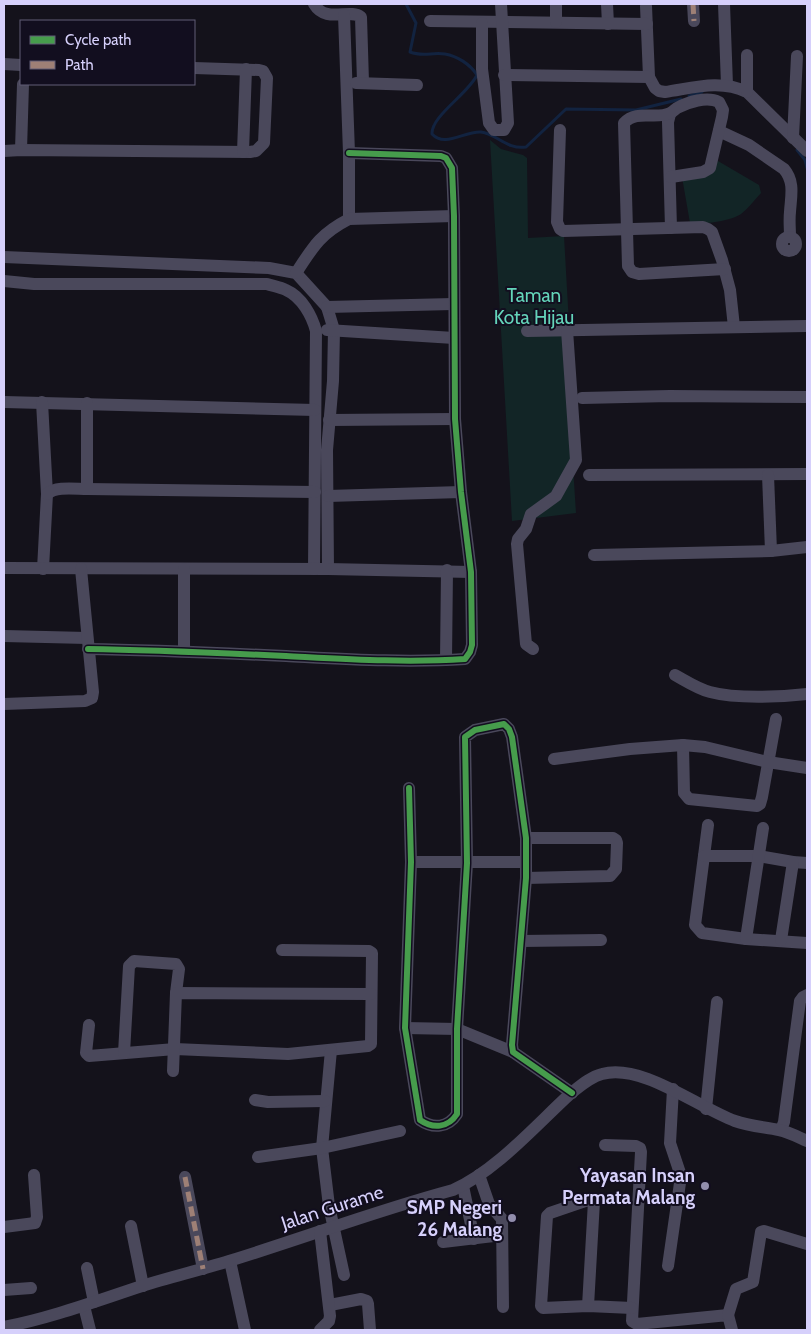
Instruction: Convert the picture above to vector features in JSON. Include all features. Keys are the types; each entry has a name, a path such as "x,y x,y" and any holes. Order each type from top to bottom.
{"street":[{"path":"314,4 320,11 332,15 359,14 362,20 363,82"},
{"path":"482,23 482,69 489,126 494,130 504,130 508,122 501,4"},
{"path":"556,4 556,22"},
{"path":"607,4 608,24"},
{"path":"693,4 694,21"},
{"path":"724,4 728,85"},
{"path":"646,6 649,77 655,88 665,92 705,85 728,85 748,92 807,150"},
{"path":"344,15 349,153 349,219"},
{"path":"430,21 647,24"},
{"path":"747,55 748,92"},
{"path":"793,138 797,56"},
{"path":"4,64 20,65"},
{"path":"4,151 256,151 264,143 267,78 263,72 246,69 195,68"},
{"path":"243,152 246,69"},
{"path":"504,75 649,77"},
{"path":"346,84 363,82 417,85"},
{"path":"21,150 23,85"},
{"path":"671,177 703,172 710,168 723,110 719,102 710,99 686,105 670,114 636,116 628,118 624,122 626,230 628,266 636,274 725,269"},
{"path":"670,114 668,122 671,228"},
{"path":"560,130 556,222 558,226 563,231 703,227 708,229 715,237 725,269 730,290 734,327"},
{"path":"719,131 749,145 777,163 788,174 792,190 790,209 798,242"},
{"path":"4,636 184,651 335,658 446,660 465,659 470,652 472,645 471,572 461,492 455,419 452,168 446,158 441,156 349,153"},
{"path":"296,273 314,245 334,227 349,219 454,216"},
{"path":"4,257 269,268 296,273 327,307 334,330 329,420 315,492 314,569"},
{"path":"63,284 64,260"},
{"path":"267,284 269,268"},
{"path":"4,281 63,284 267,284 288,290 296,297 313,319 316,331 315,410 328,496 328,569"},
{"path":"327,307 454,304"},
{"path":"527,331 807,326"},
{"path":"316,331 334,330 454,338"},
{"path":"533,649 526,644 517,544 519,537 526,529 531,514 556,496 576,460 565,330"},
{"path":"582,398 670,396 807,397"},
{"path":"4,402 315,410"},
{"path":"42,402 47,494 43,569"},
{"path":"87,403 87,489"},
{"path":"329,420 455,419"},
{"path":"589,475 807,474"},
{"path":"768,475 771,551"},
{"path":"47,494 50,491 56,490 87,489 315,492"},
{"path":"328,496 461,492"},
{"path":"594,555 771,551 807,547"},
{"path":"4,568 447,570 471,572"},
{"path":"4,704 85,701 93,696 80,569"},
{"path":"184,569 184,651"},
{"path":"446,660 447,570"},
{"path":"675,675 708,692 723,695 782,697 807,694"},
{"path":"683,745 684,793 689,799 757,806 760,804 762,797 776,719"},
{"path":"409,788 411,862 405,1028 420,1120 427,1125 441,1126 453,1120 457,1114 457,1029 467,862 466,737 475,730 504,724 509,729 512,737 526,838 526,878 512,1045 513,1052"},
{"path":"554,758 683,745 705,747 768,762 807,768"},
{"path":"708,825 695,925 702,933 746,939 807,943"},
{"path":"746,939 763,828"},
{"path":"526,838 612,838 617,843 616,869 610,876 526,878"},
{"path":"704,856 758,856 807,863"},
{"path":"411,862 526,862"},
{"path":"781,940 793,862"},
{"path":"522,941 601,940"},
{"path":"89,1026 87,1056 175,1049 288,1054 368,1046 371,1044 372,955 369,951 282,950"},
{"path":"124,1053 130,963 134,961 176,964 179,969 176,993 173,1070"},
{"path":"176,993 371,994"},
{"path":"781,1130 784,1122 800,1002 807,995"},
{"path":"706,1109 717,1002"},
{"path":"405,1028 457,1029 513,1052 572,1093"},
{"path":"330,1050 322,1148 328,1206 344,1275"},
{"name":"Jalan Gurame","path":"4,1327 25,1323 89,1304 230,1261 381,1210 454,1190 478,1175 518,1143 572,1093 588,1080 600,1074 612,1072 635,1074 673,1089 706,1109 741,1123 781,1130 807,1141"},
{"path":"668,1266 681,1176 670,1143 673,1089"},
{"path":"255,1100 268,1102 325,1101"},
{"path":"258,1157 322,1148 400,1131"},
{"path":"605,1145 636,1146 640,1148 641,1152 632,1321 637,1324 728,1315"},
{"path":"4,1228 35,1223 37,1218 34,1174"},
{"path":"478,1175 489,1204 502,1219 504,1307"},
{"path":"185,1177 203,1268"},
{"path":"463,1186 474,1238"},
{"path":"588,1306 594,1201 591,1199 550,1213 547,1216 541,1305 543,1308 588,1306 632,1308"},
{"path":"131,1226 143,1286"},
{"path":"320,1231 330,1311 329,1321 320,1330"},
{"path":"732,1330 728,1315 736,1289 753,1282 759,1234 764,1231 807,1244"},
{"path":"443,1242 502,1235"},
{"path":"230,1261 246,1330"},
{"path":"87,1268 90,1330"},
{"path":"4,1290 31,1288"},
{"path":"330,1311 361,1299 366,1300 370,1330"}],"green space":[{"name":"Taman Kota Hijau","path":"490,140 501,149 523,155 527,158 528,238 564,236 569,324 564,325 576,513 512,521"},
{"path":"718,161 759,185 761,193 747,209 730,219 716,222 690,223 682,177"}],"waterway":[{"path":"406,4 416,23 410,52 445,54 454,57 467,64 477,75 466,90 437,120 432,134 437,138 449,139 481,132 513,146 526,147 566,109 636,110 681,99"},
{"path":"689,96 702,92"},
{"path":"797,150 805,160 807,168"}],"marked path":[{"path":"693,4 694,21"},
{"path":"185,1177 203,1269"}],"cycle path":[{"path":"88,649 398,661 465,659 470,652 472,645 471,572 461,492 455,419 452,168 446,158 441,156 349,153"},
{"path":"409,788 411,862 405,1028 420,1120 430,1125 440,1126 449,1122 457,1114 457,1029 467,863 465,737 475,730 504,724 509,729 512,737 526,838 526,878 512,1045 513,1052 572,1093"}],"place":[{"name":"Yayasan Insan Permata Malang","path":"705,1186"},
{"name":"SMP Negeri 26 Malang","path":"512,1218"}]}
